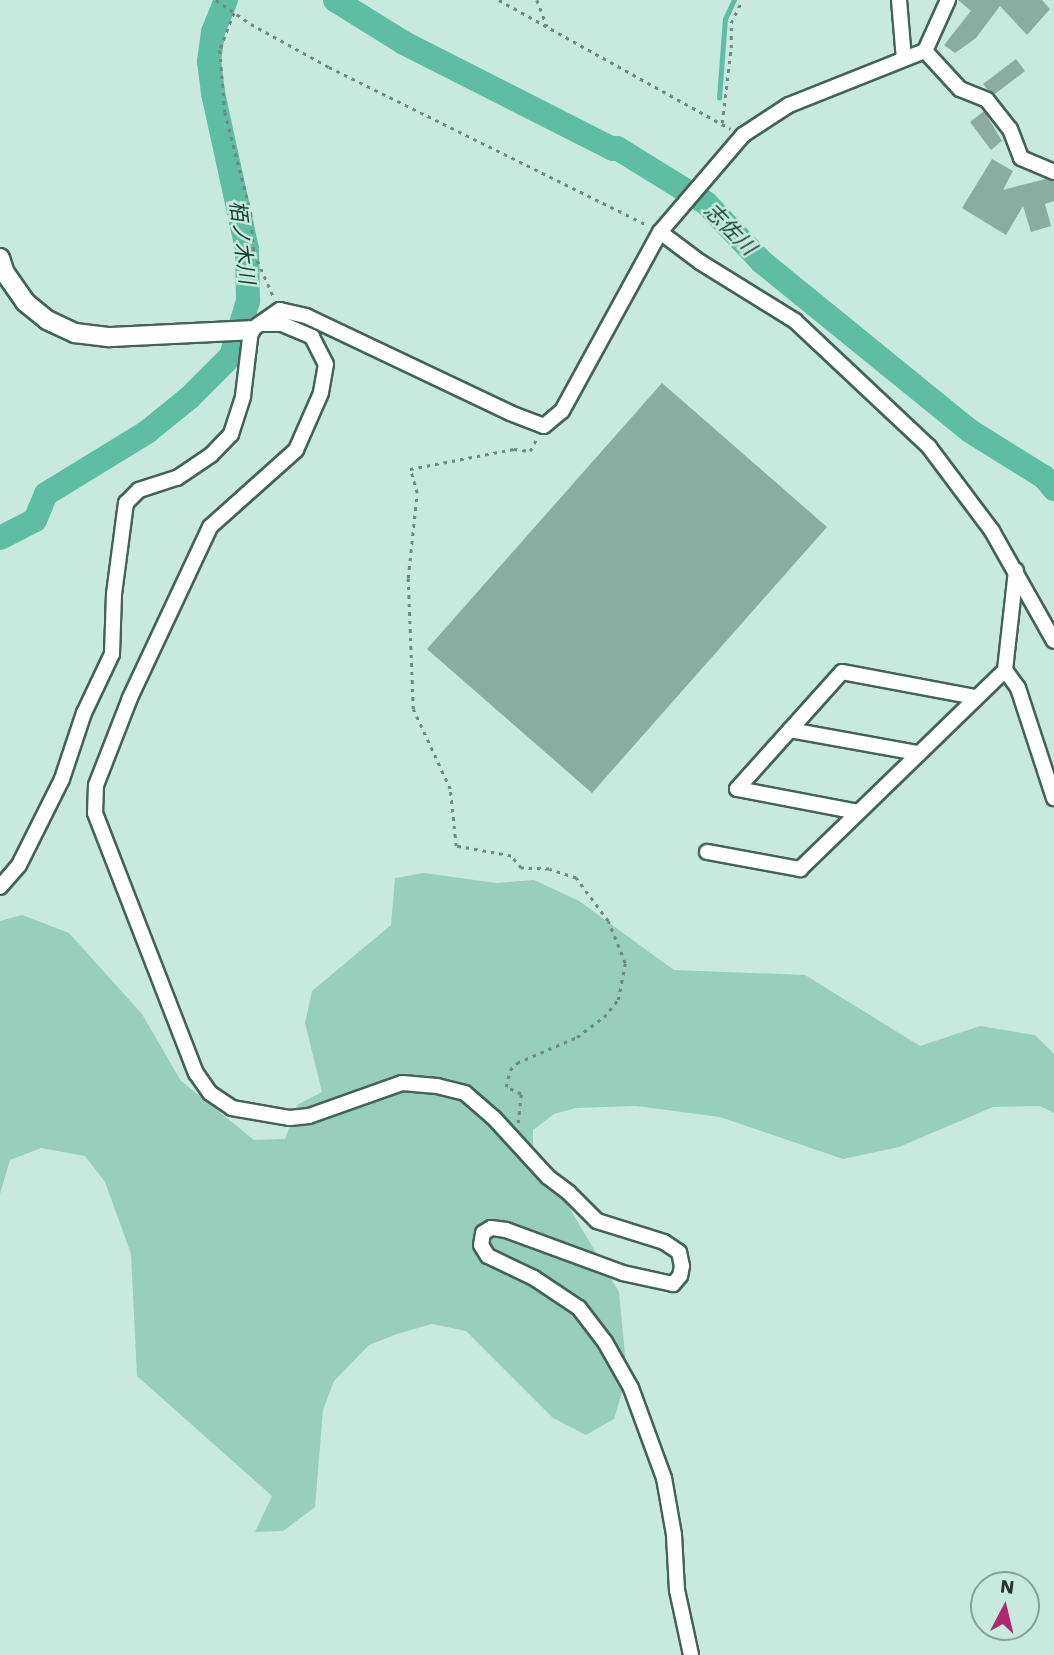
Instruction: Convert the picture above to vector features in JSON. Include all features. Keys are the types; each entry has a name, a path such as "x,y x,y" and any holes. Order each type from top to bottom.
{"street":[{"path":"899,0 904,59"},
{"path":"0,887 19,865 62,779 84,713 112,654 114,594 126,503 139,490 177,478 211,455 231,434 243,396 257,327 280,310 306,316 510,413 544,426 562,411 660,232 743,135 789,105 925,51 948,0"},
{"path":"925,51 960,89 987,100 1010,129 1021,158 1054,172"},
{"path":"660,232 700,262 795,321 929,447 992,531 1054,641"},
{"path":"0,258 5,273 25,302 47,320 75,333 110,337 212,334 282,324 312,337 326,364 321,393 296,450 210,527 130,698 96,785 95,813 196,1073 210,1093 232,1108 290,1118 309,1116 402,1083 437,1086 472,1098 494,1117 548,1177 569,1193 597,1221 664,1242 678,1252 682,1266 680,1276 673,1284 622,1273 506,1230 491,1228 483,1233 481,1245 488,1256 534,1278 579,1308 605,1342 631,1388 664,1478 674,1535 677,1590 684,1635 691,1655"},
{"path":"706,852 800,869 1005,670 1016,571"},
{"path":"1005,670 1018,688 1054,798"},
{"path":"858,812 737,789 842,671 976,697"},
{"path":"790,730 918,753"}],"path":[{"path":"216,0 329,67 660,232"},
{"path":"499,0 743,135"},
{"path":"537,0 547,26"},
{"path":"722,124 731,48 731,23 742,0"},
{"path":"234,13 220,50 225,112 251,213 254,253 280,310"},
{"path":"516,1143 520,1094 506,1087 510,1070 517,1062 578,1037 604,1017 618,1000 625,963 608,921 576,878 549,869 522,868 511,856 456,846 450,789 413,709 408,578 417,494 410,469 514,449 530,450 544,426"}],"green space":[{"path":"424,873 496,883 534,880 579,901 674,970 805,975 920,1046 980,1026 1035,1035 1054,1054 1054,1113 1040,1106 993,1107 899,1147 843,1159 720,1117 636,1106 576,1108 554,1114 533,1130 533,1146 619,1292 627,1376 614,1419 586,1435 553,1418 466,1331 432,1324 397,1334 369,1345 334,1381 323,1410 315,1507 283,1531 255,1532 272,1496 137,1376 131,1254 105,1182 85,1156 41,1148 10,1160 0,1194 0,921 22,915 69,933 142,1014 181,1081 254,1140 285,1139 297,1105 322,1092 305,1023 312,991 391,925 395,878"}],"building":[{"path":"958,0 1042,0 1050,9 1027,35 1000,6 976,38 955,53 944,45 971,11"},
{"path":"1016,59 1025,71 995,94 988,90 983,84"},
{"path":"984,111 1002,141 991,150 970,122"},
{"path":"992,159 1013,171 1003,190 1045,179 1054,181 1054,201 1045,204 1051,226 1031,232 1023,206 1006,235 962,208"},
{"path":"662,383 827,527 592,793 427,649"}],"waterway":[{"name":"栢ノ木川","path":"0,538 35,520 46,494 147,432 190,397 231,356 248,301 247,249 213,93 209,61 213,32 226,0"},
{"name":"志佐川","path":"335,0 404,43 613,149 617,148 706,203 762,262 970,431 1044,477 1054,489"},
{"path":"719,98 725,19 734,0"}]}
